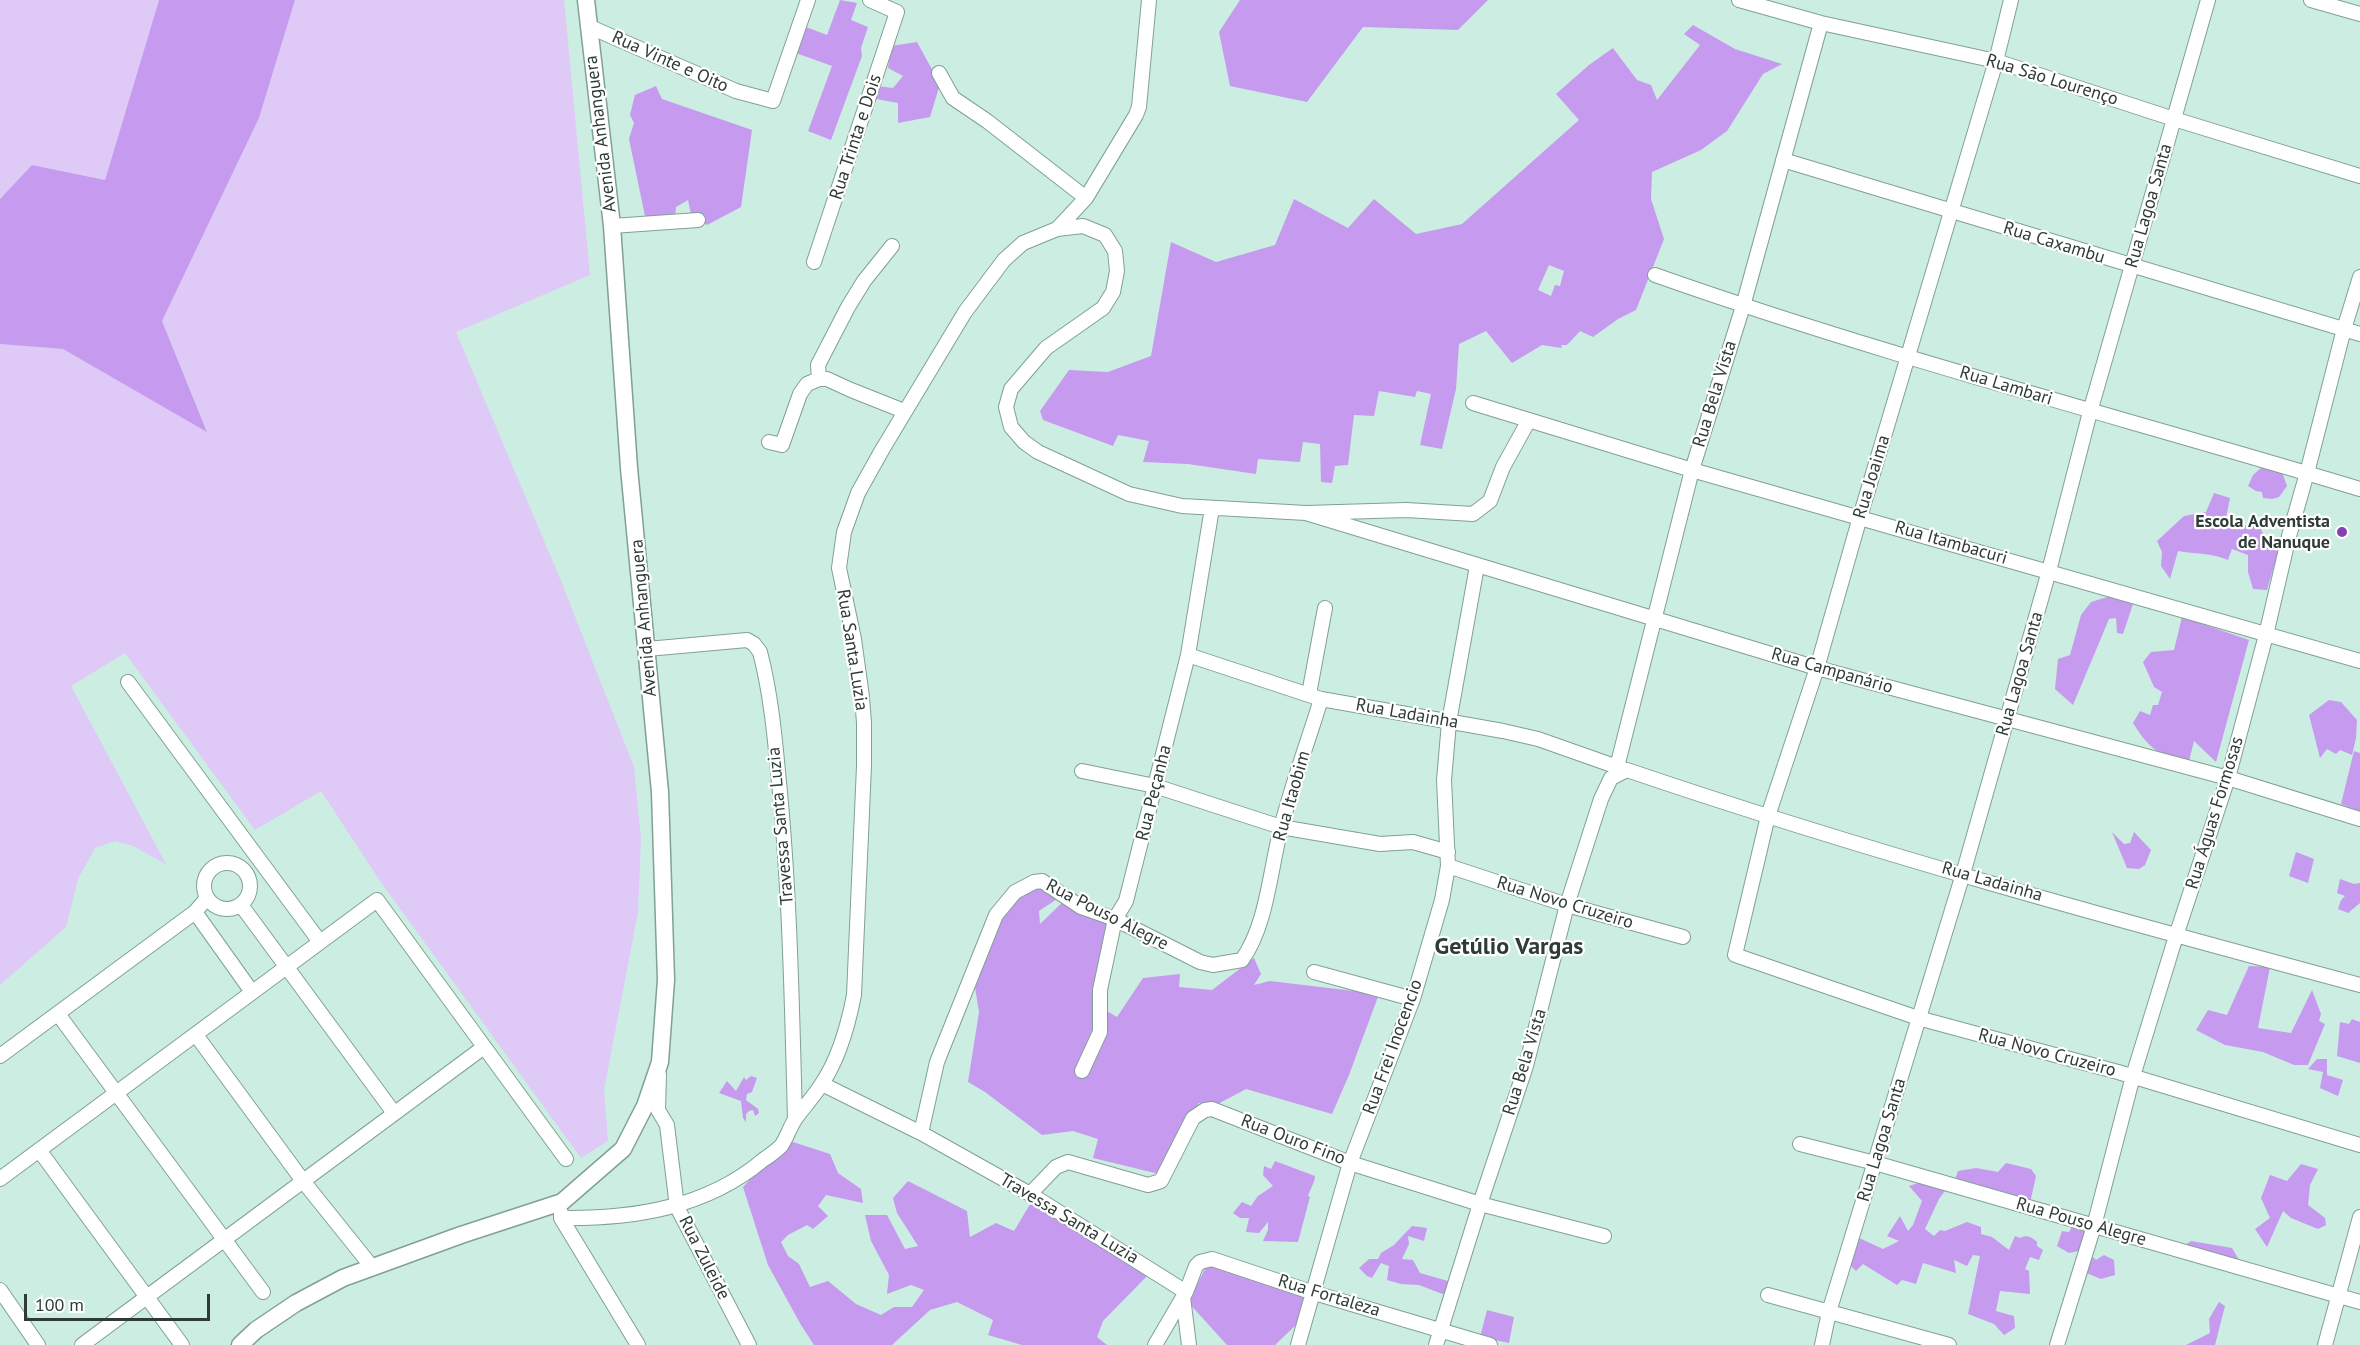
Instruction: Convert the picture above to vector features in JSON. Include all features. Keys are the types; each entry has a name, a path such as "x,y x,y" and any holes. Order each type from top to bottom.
{"street":[{"name":"Avenida Anhanguera","path":"561,1210 623,1149 645,1106 660,1062 666,980 660,792 629,468 612,226 585,0"},
{"name":"Rua Vinte e Oito","path":"588,26 736,91 773,100 808,0"},
{"name":"Rua Trinta e Dois","path":"814,262 897,12 870,0"},
{"name":"Rua Santa Luzia","path":"561,1210 618,1215 677,1207 712,1193 744,1176 781,1145 795,1119 822,1084 847,1029 854,995 864,766 862,697 854,639 839,568 844,532 858,494 904,411 965,312 1004,260 1023,243 1057,229 1086,198 1139,107 1149,0"},
{"name":"Rua São Lourenço","path":"1739,0 1821,23 1996,61 2360,176"},
{"name":"Rua Joaima","path":"1735,955 1767,816 1817,668 1996,61 2011,0"},
{"name":"Rua Lagoa Santa","path":"1821,1345 1829,1312 1963,874 2049,572 2090,412 2208,0"},
{"path":"2311,0 2360,14"},
{"name":"Rua Bela Vista","path":"1436,1345 1526,1066 1567,905 1601,799 1619,772 1692,470 1743,306 1821,23"},
{"path":"939,73 953,98 987,121 1086,198"},
{"name":"Rua Caxambu","path":"1783,160 2360,334"},
{"path":"612,226 698,220"},
{"name":"Rua Campanário","path":"1057,229 1083,226 1104,235 1115,251 1117,271 1113,292 1103,308 1046,348 1011,389 1006,407 1011,427 1024,442 1038,452 1129,494 1182,506 1212,508 1306,513 1406,510 1473,514 1490,501 1503,467 1529,420"},
{"path":"819,379 818,365 848,307 864,281 892,246"},
{"name":"Rua Lambari","path":"1656,276 1743,306 1908,357 2360,489"},
{"name":"Rua Águas Formosas","path":"2057,1345 2094,1226 2133,1076 2228,778 2266,635 2289,536 2360,276"},
{"path":"769,442 782,445 800,394 807,384 819,379 827,379 904,411"},
{"name":"Rua Itambacuri","path":"1473,403 1692,470 2360,661"},
{"name":"Rua Peçanha","path":"1082,1071 1100,1032 1101,990 1115,919 1126,900 1188,655 1212,508"},
{"name":"Rua Campanário","path":"1306,513 1817,668 2007,721 2228,778 2360,819"},
{"name":"Rua Frei Inocencio","path":"1298,1345 1311,1292 1350,1162 1413,999 1442,900 1448,859 1444,780 1449,722 1477,566"},
{"name":"Rua Itaobim","path":"1267,894 1281,826 1315,697 1325,608"},
{"name":"Travessa Santa Luzia","path":"647,649 747,639 760,652 777,759 784,827 795,1119"},
{"name":"Rua Ladainha","path":"1188,655 1315,697 1538,739 1619,772 2176,936 2360,985"},
{"path":"128,682 320,942"},
{"path":"1082,771 1155,786 1281,826"},
{"name":"Rua Novo Cruzeiro","path":"1281,826 1380,844 1413,842 1448,859 1567,905 1683,937"},
{"path":"232,863 243,869 247,875 249,894 242,905 223,909 211,903 207,898 205,878 219,864 232,863"},
{"path":"247,875 262,864"},
{"name":"Rua Pouso Alegre","path":"921,1133 937,1062 996,915 1008,899 1024,886 1042,881 1081,907 1115,919 1200,962 1213,965 1242,960 1252,946 1267,894"},
{"path":"0,1056 195,912 207,898"},
{"path":"0,1179 377,900 566,1159"},
{"path":"242,905 394,1113"},
{"path":"195,912 252,992"},
{"name":"Rua Novo Cruzeiro","path":"1735,955 1918,1018 2133,1076 2360,1145"},
{"path":"1314,972 1413,999"},
{"path":"58,1014 264,1292"},
{"path":"196,1035 303,1181 372,1267"},
{"path":"82,1345 484,1047"},
{"name":"Rua Zuleide","path":"660,1062 657,1110 667,1125 677,1207 749,1345"},
{"name":"Travessa Santa Luzia","path":"822,1084 921,1133 1030,1194 1185,1294"},
{"name":"Rua Ouro Fino","path":"1030,1194 1056,1167 1068,1162 1148,1185 1157,1184 1193,1118 1205,1110 1212,1109 1350,1162 1480,1204 1604,1236"},
{"name":"Rua Pouso Alegre","path":"1800,1144 1875,1163 2360,1302"},
{"path":"39,1149 182,1345"},
{"path":"240,1345 256,1330 296,1303 343,1278 461,1235 561,1210 638,1345"},
{"path":"2325,1345 2360,1216"},
{"name":"Rua Fortaleza","path":"1160,1342 1197,1266 1205,1260 1212,1259 1311,1292 1490,1345"},
{"path":"0,1290 38,1345"},
{"path":"1185,1294 1189,1345"},
{"path":"1768,1295 1949,1345"}],"shaded area":[{"path":"0,0 159,0 105,180 32,165 0,199"},
{"path":"159,0 295,0 259,118 162,321 207,432 63,349 0,344 0,199 32,165 105,180"},
{"path":"295,0 564,0 590,275 456,332 561,581 634,767 641,839 638,912 604,1090 608,1141 581,1158 380,881 321,791 255,830 125,653 71,686 166,864 133,846 115,841 95,848 78,879 66,927 0,985 0,344 63,349 207,431 162,321 259,118"},
{"path":"840,0 857,3 851,20 868,27 861,48 862,56 831,140 808,131 832,66 796,53 806,27 827,35"},
{"path":"1240,0 1488,0 1458,30 1363,27 1307,102 1230,86 1219,32"},
{"path":"1693,25 1735,49 1782,64 1763,74 1727,131 1701,150 1652,172 1651,199 1664,239 1636,310 1618,319 1593,337 1580,331 1567,345 1561,345 1562,348 1542,345 1512,363 1486,331 1459,344 1456,389 1442,449 1420,445 1431,394 1417,391 1415,397 1379,391 1374,416 1354,415 1348,465 1335,466 1332,483 1321,482 1320,444 1303,442 1300,462 1258,459 1256,474 1188,464 1143,462 1149,441 1118,435 1113,446 1043,420 1040,411 1069,370 1108,372 1151,356 1171,242 1216,262 1275,245 1294,199 1348,228 1374,199 1416,234 1462,224 1579,120 1556,94 1589,65 1613,48 1637,80 1651,85 1657,100 1700,45 1684,34","holes":["1549,265 1564,271 1560,286 1555,285 1551,296 1538,290"]},
{"path":"917,42 940,84 930,117 898,123 898,103 871,98 876,86 893,88 903,76 888,68 891,46"},
{"path":"656,86 662,99 752,130 741,207 707,225 691,214 688,200 676,207 675,218 646,221 629,139 634,123 630,115 635,95"},
{"path":"2261,468 2271,468 2282,472 2287,486 2279,497 2263,498 2262,492 2248,486 2253,475"},
{"path":"2214,493 2230,498 2225,523 2260,527 2266,540 2278,552 2267,590 2253,589 2248,572 2248,555 2232,549 2228,560 2178,551 2170,579 2161,566 2162,552 2157,541 2184,516 2206,512"},
{"path":"2114,595 2134,601 2123,634 2117,633 2116,618 2109,619 2073,705 2055,689 2058,659 2070,655 2081,615 2091,602"},
{"path":"2182,617 2249,640 2216,762 2194,741 2189,761 2162,753 2150,745 2133,723 2140,711 2150,715 2153,705 2158,705 2162,692 2154,687 2143,662 2151,652 2174,650"},
{"path":"2329,700 2341,702 2357,720 2352,755 2340,750 2336,754 2327,749 2320,758 2309,715"},
{"path":"2354,751 2360,753 2360,811 2341,804"},
{"path":"2112,832 2124,844 2130,843 2134,832 2151,850 2145,865 2139,869 2127,868"},
{"path":"2296,852 2314,859 2308,883 2289,876"},
{"path":"2340,879 2354,884 2360,883 2360,903 2348,913 2338,909 2345,896 2337,893"},
{"path":"1042,886 1060,897 1039,911 1040,924 1064,901 1111,922 1113,958 1105,1010 1117,1017 1143,978 1180,974 1179,987 1212,990 1254,958 1261,974 1254,985 1270,981 1379,994 1332,1114 1246,1089 1216,1105 1199,1103 1159,1174 1093,1158 1098,1139 1073,1131 1042,1135 968,1082 979,1012 974,981 1005,913 1027,891"},
{"path":"2249,966 2270,967 2258,1028 2291,1033 2312,990 2321,1014 2319,1021 2325,1024 2308,1065 2294,1065 2263,1052 2225,1045 2196,1030 2208,1010 2227,1015"},
{"path":"2352,1019 2360,1022 2360,1063 2337,1056 2340,1022 2349,1024"},
{"path":"2317,1059 2327,1059 2327,1075 2343,1080 2338,1096 2320,1088 2323,1072 2308,1069"},
{"path":"751,1076 757,1078 746,1100 758,1109 759,1113 755,1116 753,1110 749,1111 746,1114 746,1122 743,1118 741,1101 719,1093 727,1081 736,1091 744,1077 746,1080"},
{"path":"793,1142 830,1154 838,1173 861,1189 863,1203 826,1195 818,1206 828,1216 813,1229 807,1225 788,1235 781,1242 788,1256 799,1264 810,1287 828,1281 856,1304 881,1315 894,1307 912,1307 924,1290 911,1285 887,1294 889,1275 871,1241 865,1215 887,1215 905,1249 918,1246 897,1213 893,1198 908,1181 967,1211 970,1237 996,1223 1014,1231 1032,1201 1108,1248 1147,1276 1103,1321 1097,1337 1107,1345 1022,1345 988,1335 993,1320 957,1302 930,1310 892,1345 814,1345 768,1265 743,1187 765,1163"},
{"path":"1275,1161 1315,1176 1298,1242 1263,1241 1268,1230 1268,1222 1259,1233 1246,1232 1249,1218 1240,1218 1233,1213 1242,1202 1251,1206 1258,1196 1273,1186 1263,1175 1264,1166 1271,1169"},
{"path":"2006,1163 2031,1169 2036,1176 2030,1203 1954,1182 1958,1171 1976,1168 1998,1172"},
{"path":"2301,1164 2318,1169 2310,1185 2308,1205 2325,1218 2326,1225 2318,1229 2291,1218 2283,1211 2267,1247 2255,1229 2270,1218 2261,1198 2270,1175 2287,1181"},
{"path":"1925,1181 1947,1188 1939,1199 1925,1229 1934,1236 1940,1230 1945,1231 1967,1222 1981,1227 1981,1234 1992,1237 2009,1250 2015,1236 2020,1238 2027,1236 2037,1242 2037,1246 2043,1250 2039,1260 2030,1257 2025,1269 2029,1271 2030,1294 2000,1291 1996,1311 2014,1316 2015,1328 2004,1335 1994,1324 1968,1314 1980,1256 1973,1255 1967,1266 1954,1260 1956,1273 1923,1263 1916,1284 1902,1280 1897,1285 1863,1264 1856,1271 1849,1264 1857,1237 1883,1249 1899,1241 1887,1236 1900,1216 1908,1231 1913,1225 1922,1201 1909,1186"},
{"path":"1412,1226 1427,1228 1424,1241 1408,1236 1409,1244 1402,1259 1413,1260 1420,1273 1448,1281 1445,1295 1419,1285 1387,1280 1389,1266 1381,1263 1372,1278 1359,1268 1369,1259 1378,1259 1381,1253 1394,1245"},
{"path":"2072,1227 2089,1233 2083,1250 2069,1253 2057,1246 2062,1231 2069,1232"},
{"path":"2191,1241 2232,1248 2239,1260 2181,1248"},
{"path":"2089,1253 2096,1260 2104,1255 2114,1260 2115,1275 2101,1279 2084,1272"},
{"path":"1207,1265 1305,1297 1299,1322 1275,1345 1227,1345 1188,1302"},
{"path":"2219,1302 2225,1306 2215,1345 2186,1345 2210,1333 2209,1319"},
{"path":"1487,1310 1514,1317 1509,1343 1480,1337"}],"place":[{"name":"Escola Adventista de Nanuque","path":"2342,532"}],"district":[{"name":"Getúlio Vargas","path":"1509,947"}]}
